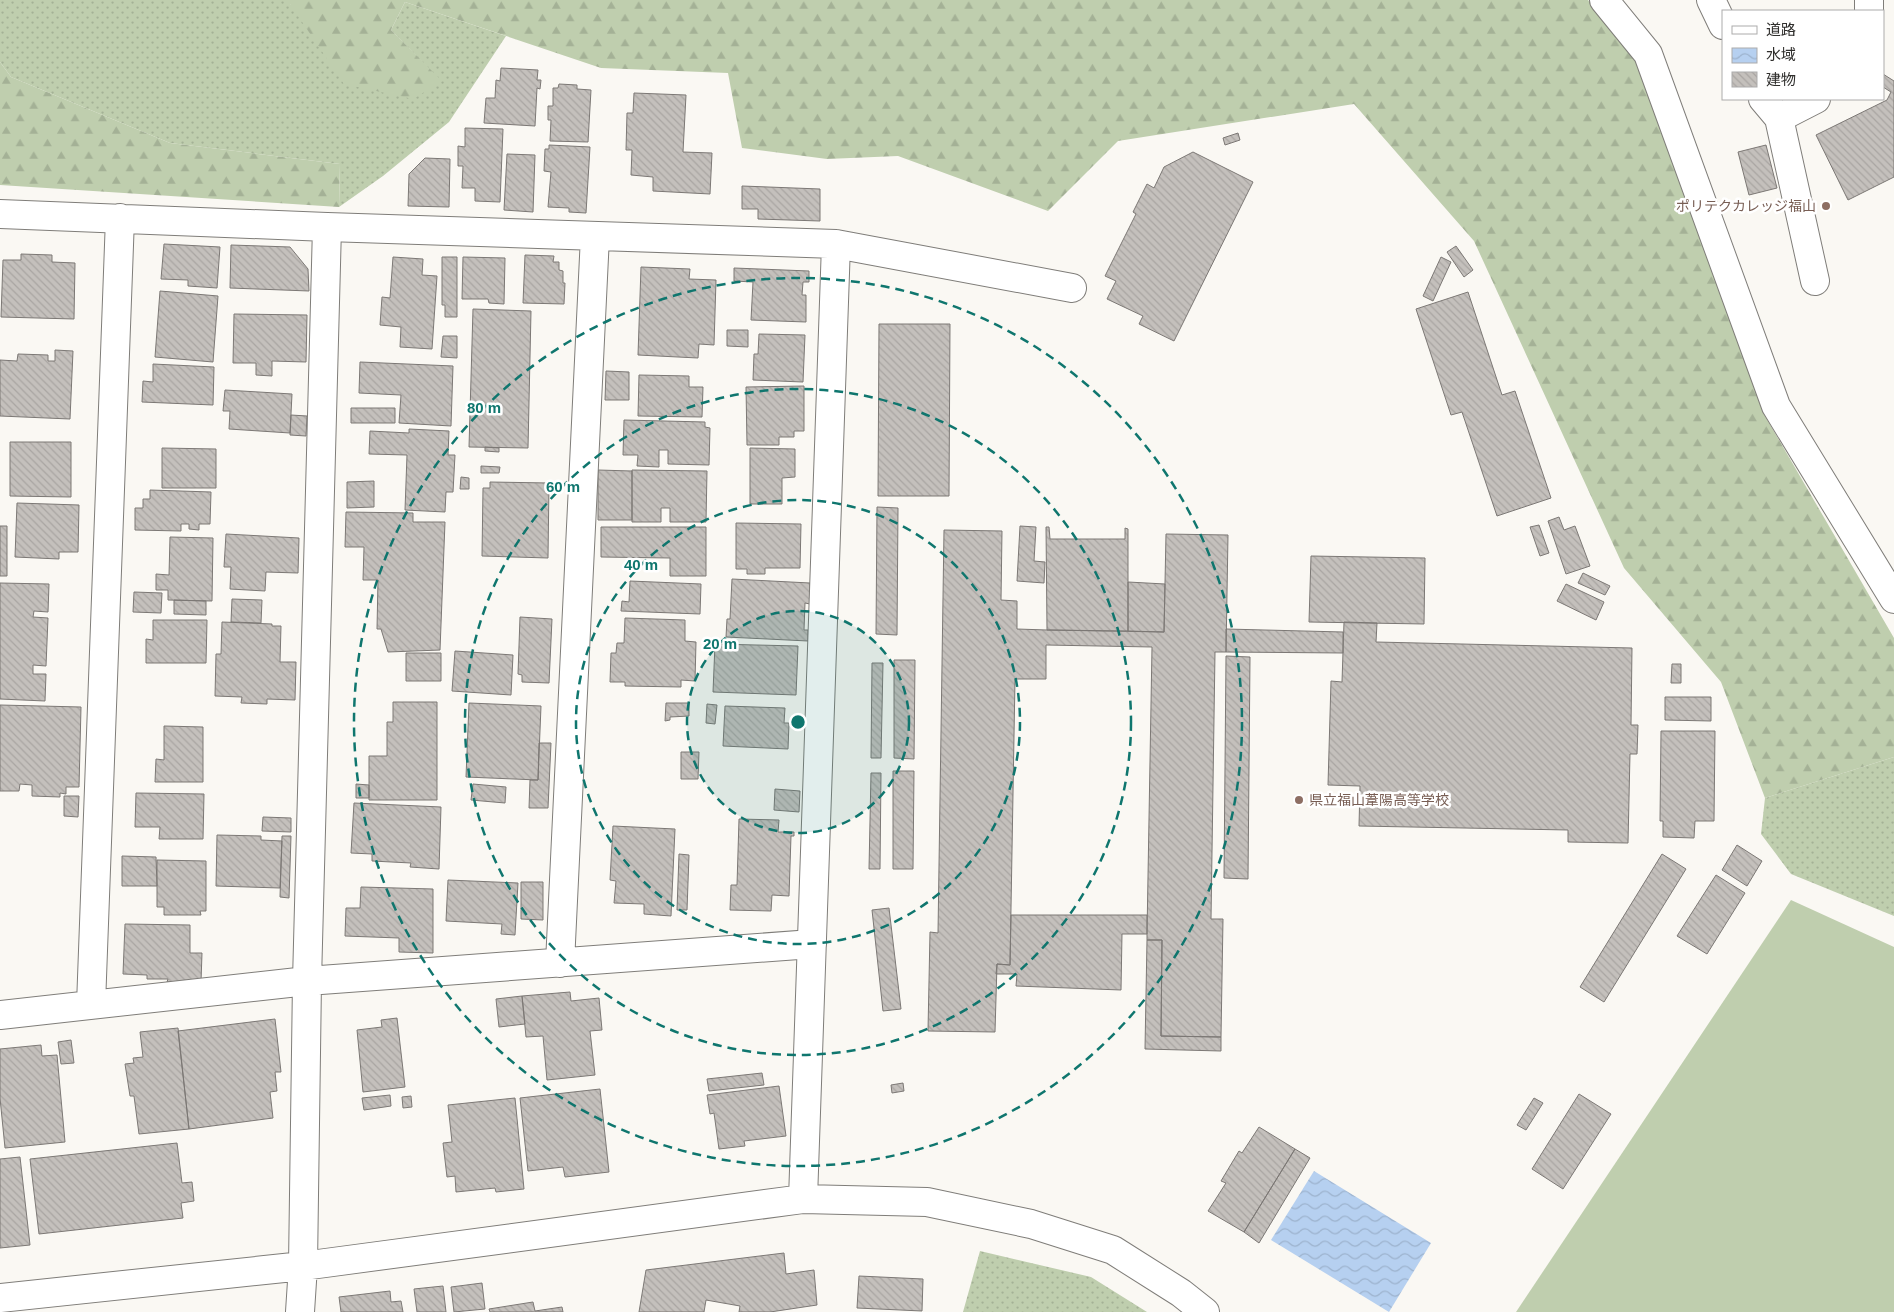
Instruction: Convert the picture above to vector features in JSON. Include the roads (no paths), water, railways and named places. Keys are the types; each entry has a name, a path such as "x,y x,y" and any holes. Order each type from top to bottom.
{"street":[{"path":"1604,0 1648,54 1776,406 1894,599"},
{"path":"1711,0 1722,23"},
{"path":"1811,100 1771,108 1814,281"},
{"path":"0,214 836,244 1072,288"},
{"path":"91,1005 120,218"},
{"path":"300,1312 303,1266 307,981 327,227"},
{"path":"560,963 595,236"},
{"path":"803,1200 836,244"},
{"path":"0,1015 307,981 812,944"},
{"path":"0,1298 303,1266 803,1200 927,1202 1031,1224 1113,1250 1181,1293 1205,1312"}],"water":[{"path":"1314,1171 1431,1243 1389,1312 1271,1240"}],"place":[{"name":"ポリテクカレッジ福山","path":"1826,206"},
{"name":"県立福山葦陽高等学校","path":"1299,800"}]}
